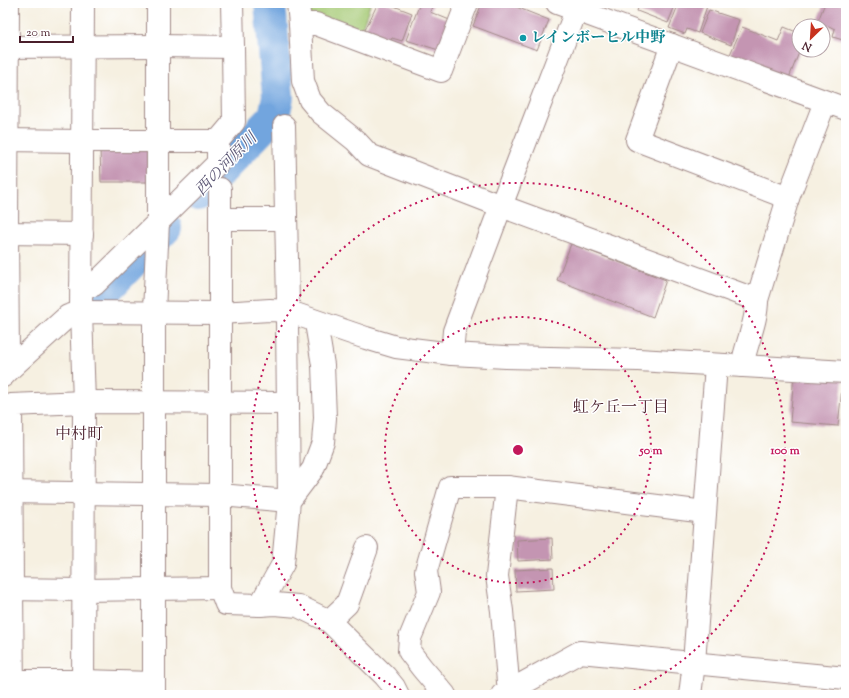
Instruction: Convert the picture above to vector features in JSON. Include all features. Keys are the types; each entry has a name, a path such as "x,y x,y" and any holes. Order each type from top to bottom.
{"street":[{"path":"8,3 5,47 5,233 8,370"},
{"path":"83,3 81,312 84,402 83,688"},
{"path":"158,3 158,221 154,312 154,402 154,689 10,686 7,589 8,492 12,404 84,402 154,402 288,403"},
{"path":"82,286 94,284 218,163 218,141 234,122 232,3"},
{"path":"299,14 316,24 441,71 467,3"},
{"path":"452,354 454,331 501,206 571,5 672,45 846,109"},
{"path":"299,14 303,81 310,100 368,155 501,206 757,300"},
{"path":"672,45 637,140 788,198"},
{"path":"5,47 233,46"},
{"path":"742,366 757,310 757,300 788,198 825,102"},
{"path":"260,605 283,564 289,501 288,302 284,126"},
{"path":"5,140 218,141"},
{"path":"220,189 220,588 226,604 275,604 298,606 329,621 385,676 396,691 422,668"},
{"path":"220,219 286,219"},
{"path":"5,233 82,234"},
{"path":"8,370 68,316 81,312 220,313 270,310 287,311 396,347 452,354 506,357 638,360 846,372"},
{"path":"289,501 313,469 323,442 325,418 324,365 318,329 314,321"},
{"path":"690,695 694,663 716,365"},
{"path":"445,695 409,651 410,638 429,592 426,571 450,487 507,487 705,512"},
{"path":"507,487 497,576 502,611 508,682 507,692"},
{"path":"8,492 220,495 289,501"},
{"path":"329,621 347,604 367,548"},
{"path":"7,589 83,590 220,588"},
{"path":"507,692 580,652 846,678"}],"green space":[{"path":"306,3 371,3 360,33 307,15"}],"building":[{"path":"378,3 386,3 412,13 402,41 392,38 389,43 364,32"},
{"path":"420,3 433,4 430,12 452,21 442,51 406,40"},
{"name":"レインボーヒル中野","path":"482,3 506,3 549,20 537,50 473,26"},
{"path":"640,3 676,3 668,23 637,11"},
{"path":"679,3 708,3 698,33 687,29 685,34 669,28"},
{"path":"825,3 838,3 846,6 846,41 833,37 835,29 831,27 831,18 819,18"},
{"path":"709,10 739,20 731,45 700,33"},
{"path":"742,27 778,41 784,27 791,30 791,58 797,58 787,83 728,59"},
{"path":"150,147 150,182 101,182 100,148"},
{"path":"571,244 666,280 653,317 557,280"},
{"path":"794,374 843,379 838,426 790,422"},
{"path":"552,538 553,559 518,561 517,540"},
{"path":"553,568 554,589 516,591 515,570"}],"waterway":[{"name":"西の河原川","path":"198,195 274,116 278,97 270,3"},
{"name":"西の河原川","path":"101,295 166,228"}],"place":[{"name":"レインボーヒル中野","path":"523,38"}],"district":[{"name":"虹ケ丘一丁目","path":"621,408"},
{"name":"中村町","path":"79,435"}]}
